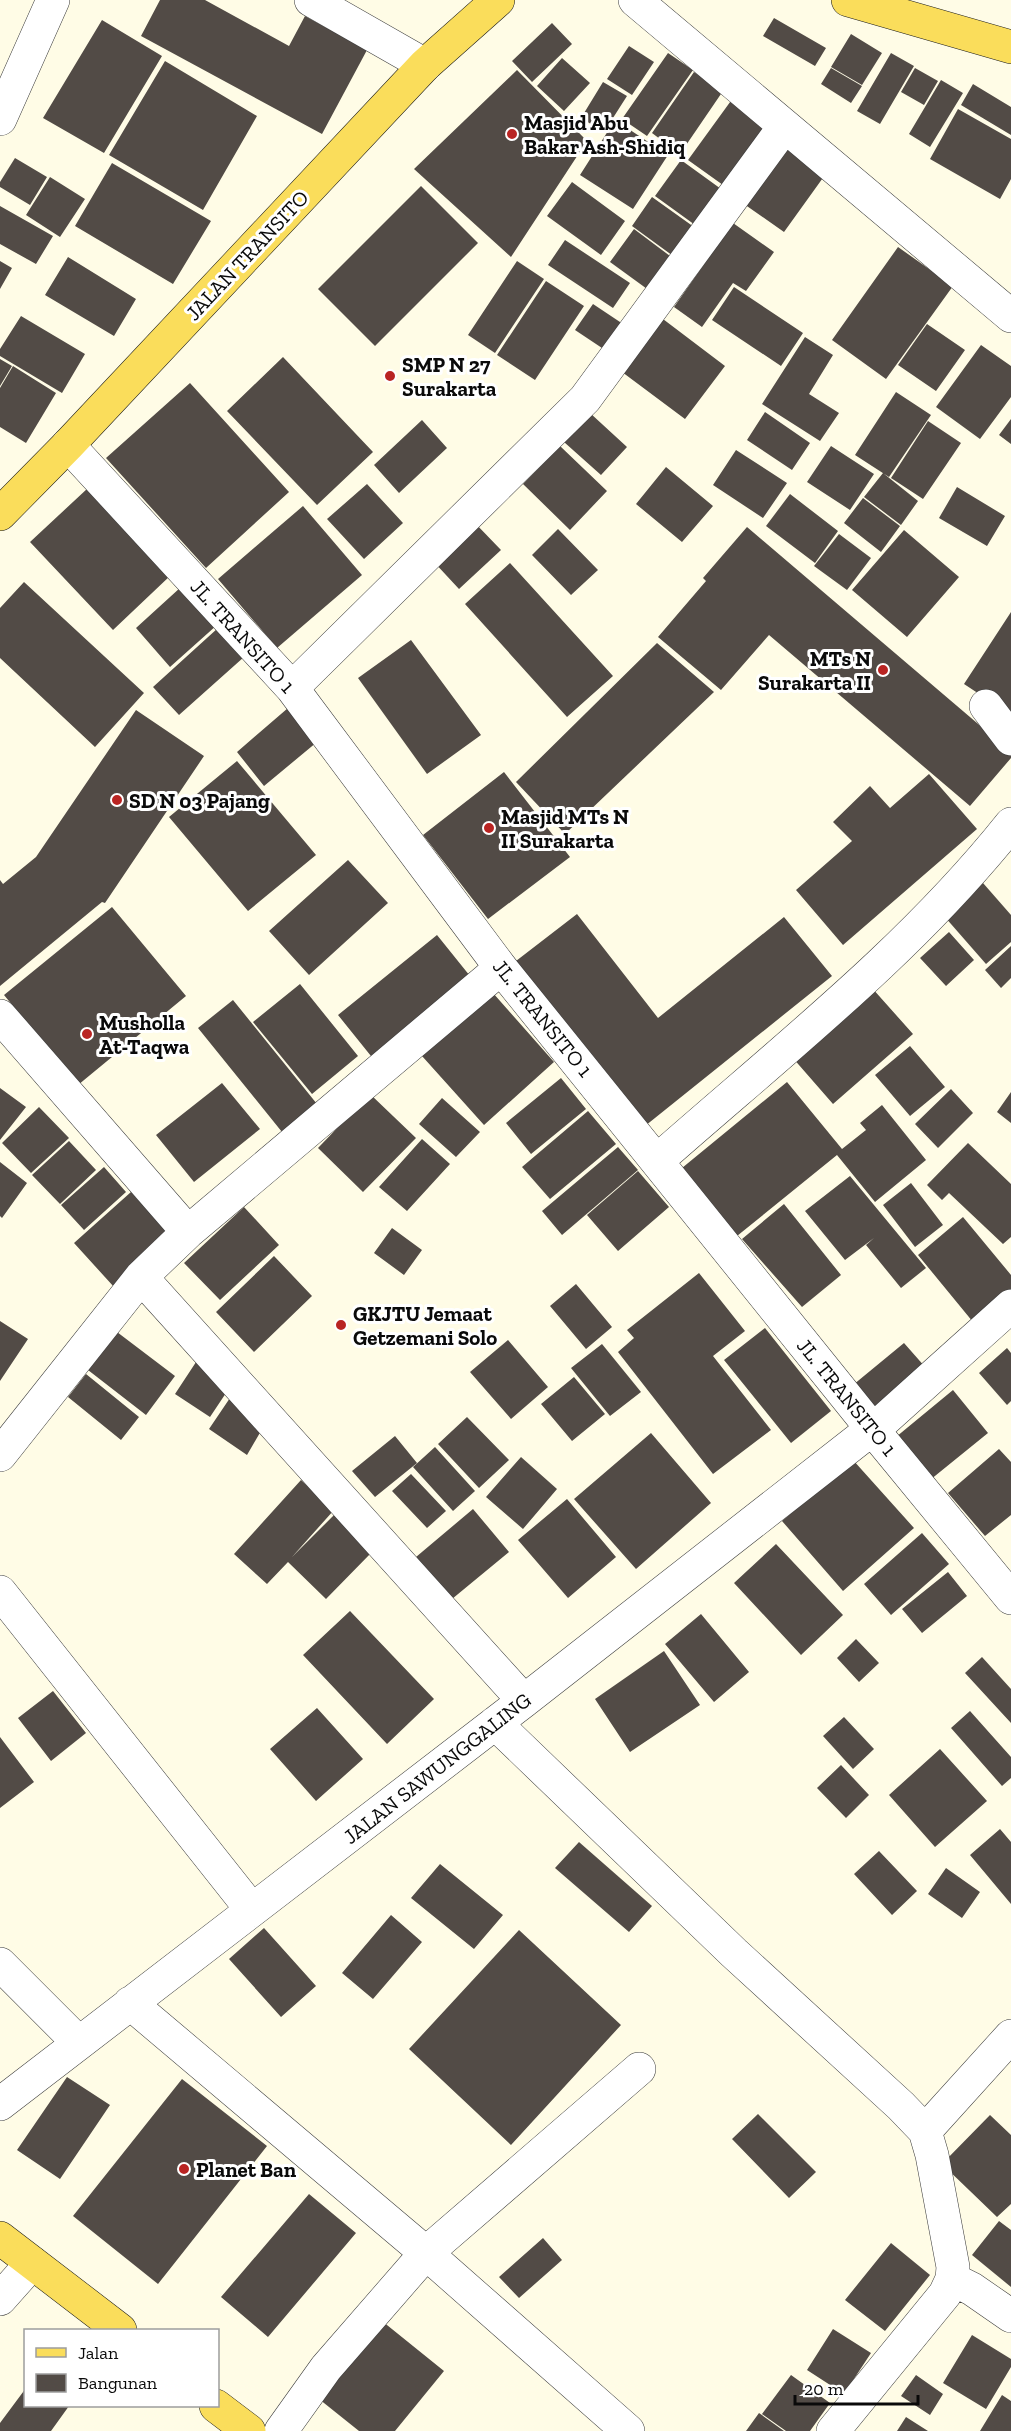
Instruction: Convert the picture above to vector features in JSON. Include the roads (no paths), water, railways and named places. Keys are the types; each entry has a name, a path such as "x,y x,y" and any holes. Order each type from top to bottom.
{"main road":[{"name":"JALAN TRANSITO","path":"0,514 68,445 425,65 498,0"},
{"path":"848,0 1011,47"},
{"path":"0,2238 117,2329"},
{"path":"217,2407 249,2431"}],"street":[{"path":"0,119 53,0"},
{"path":"311,0 425,65"},
{"path":"635,0 1011,316"},
{"path":"292,688 585,399 784,127"},
{"name":"JL. TRANSITO 1","path":"68,445 292,688 501,968 658,1160 872,1430 1011,1598"},
{"path":"986,706 1011,739"},
{"path":"658,1160 875,969 943,903 1011,824"},
{"path":"0,1455 141,1277 188,1232 501,968"},
{"path":"0,1016 188,1232"},
{"path":"141,1277 524,1701"},
{"name":"JALAN SAWUNGGALING","path":"0,2104 872,1430 1011,1306"},
{"path":"0,1592 252,1910"},
{"path":"495,1723 734,1953 901,2106 925,2132 933,2155 953,2266 952,2279 945,2294 833,2431"},
{"path":"0,1964 79,2043"},
{"path":"130,2003 426,2253 628,2431"},
{"path":"925,2132 1011,2036"},
{"path":"281,2431 326,2368 426,2253 639,2069"},
{"path":"0,2299 32,2263"},
{"path":"952,2279 972,2289 1011,2316"}],"place":[{"name":"Masjid Abu Bakar Ash-Shidiq","path":"512,134"},
{"name":"SMP N 27 Surakarta","path":"390,376"},
{"name":"MTs N Surakarta II","path":"883,670"},
{"name":"SD N 03 Pajang","path":"117,800"},
{"name":"Masjid MTs N II Surakarta","path":"489,828"},
{"name":"Musholla At-Taqwa","path":"87,1034"},
{"name":"GKJTU Jemaat Getzemani Solo","path":"341,1325"},
{"name":"Planet Ban","path":"184,2169"}]}
